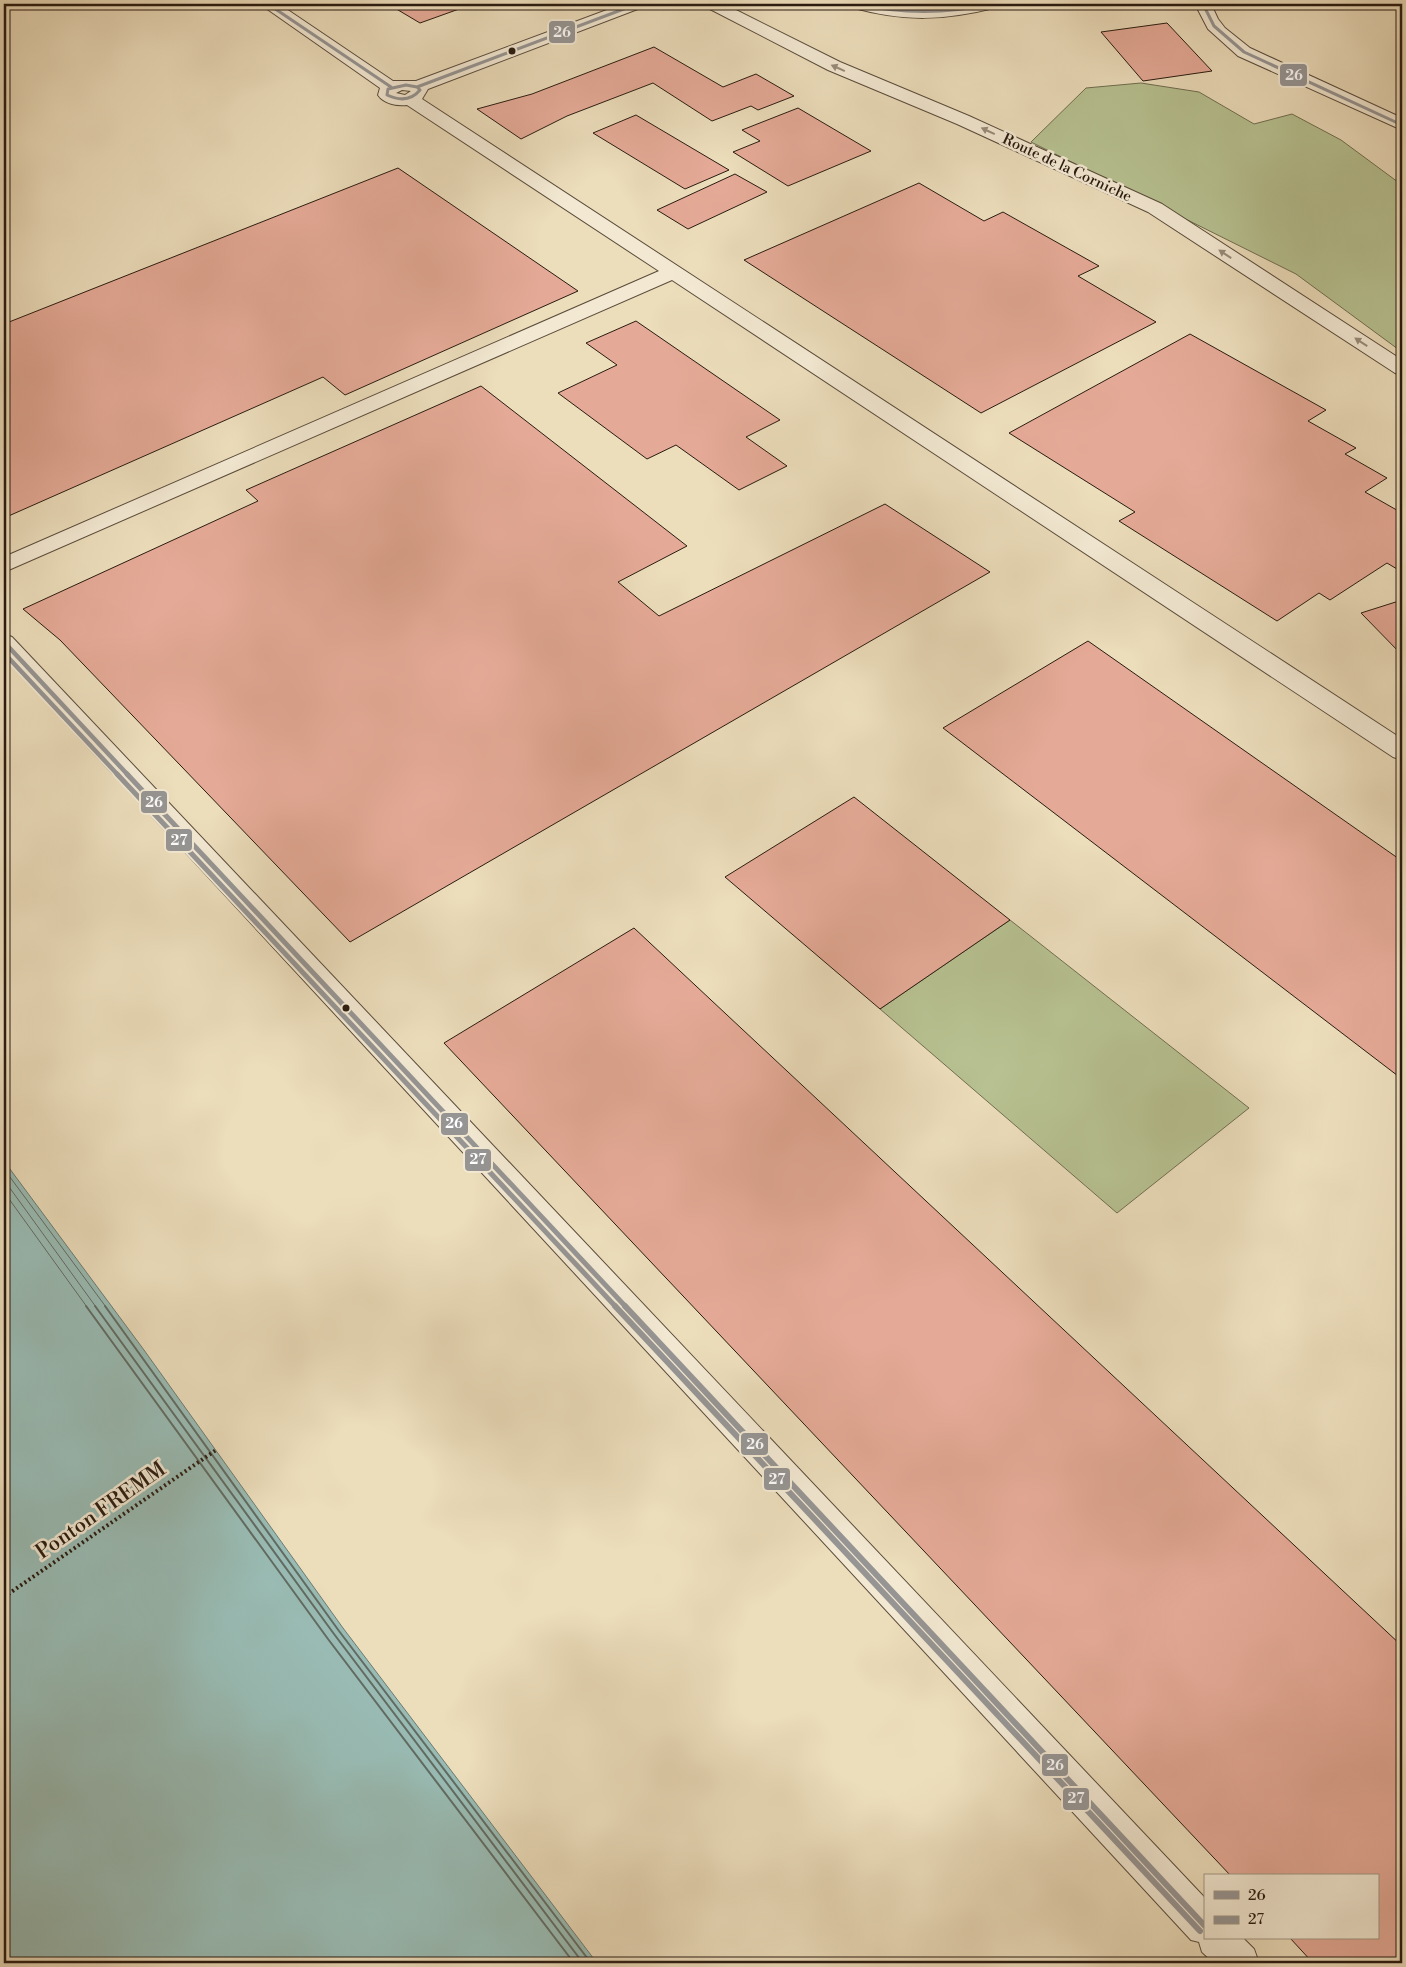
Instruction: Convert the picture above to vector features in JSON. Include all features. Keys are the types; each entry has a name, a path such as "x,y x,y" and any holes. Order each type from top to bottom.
{"street":[{"path":"268,4 391,87 386,95 392,99 413,93 637,4"},
{"name":"Route de la Corniche","path":"712,4 834,66 963,120 1155,208 1402,369"},
{"path":"856,4 896,14 916,16 970,10 992,4"},
{"path":"1203,4 1206,17 1221,36 1244,52 1402,125"},
{"path":"413,93 673,272 1402,751"},
{"path":"4,565 673,272"},
{"path":"4,642 1204,1925"},
{"path":"1218,1940 1240,1963"}],"path":[{"name":"Ponton FREMM","path":"4,1597 216,1450"}],"green space":[{"path":"1141,83 1199,92 1254,124 1292,114 1341,140 1402,185 1402,352 1296,274 1031,142 1086,88"},
{"path":"1010,920 1249,1108 1117,1213 880,1009"}],"water":[{"path":"4,1161 144,1350 343,1628 597,1963 4,1963"}],"building":[{"path":"388,4 473,4 420,23"},
{"path":"1167,23 1212,71 1143,81 1101,32"},
{"path":"654,47 723,87 756,74 794,96 758,110 751,106 712,121 653,83 567,116 521,139 477,109 532,94"},
{"path":"798,108 871,151 788,186 733,152 760,141 742,130"},
{"path":"636,115 729,170 685,189 593,133"},
{"path":"398,168 578,291 345,395 323,377 4,518 4,324"},
{"path":"735,174 767,192 688,229 657,210"},
{"path":"919,183 984,221 1003,212 1099,266 1078,276 1156,322 981,413 744,260"},
{"path":"636,321 780,420 746,437 787,466 739,490 676,445 647,459 558,393 617,365 586,343"},
{"path":"1190,334 1326,410 1308,421 1356,448 1345,454 1387,478 1365,492 1402,513 1402,572 1387,563 1330,600 1319,593 1277,621 1119,521 1135,512 1009,433"},
{"path":"481,386 687,546 618,582 659,616 885,504 990,572 350,942 60,640 23,609 258,501 246,490"},
{"path":"1402,600 1402,655 1361,613"},
{"path":"1088,641 1402,861 1402,1079 943,728"},
{"path":"854,797 1010,920 880,1009 725,877"},
{"path":"634,928 1402,1646 1402,1963 1313,1963 1292,1940 1378,1940 1378,1874 1229,1874 444,1043"}],"transit line":[{"name":"26","path":"268,4 391,87"},
{"name":"26","path":"417,87 637,4"},
{"name":"26","path":"856,4 890,11 924,13 958,11 992,4"},
{"name":"26","path":"1203,4 1214,26 1244,52 1402,125"},
{"name":"26","path":"406,85 417,87 420,90 413,97 405,100 387,95 388,89 406,85"},
{"name":"26","path":"4,642 1204,1925"},
{"name":"27","path":"4,653 1200,1931"}]}
